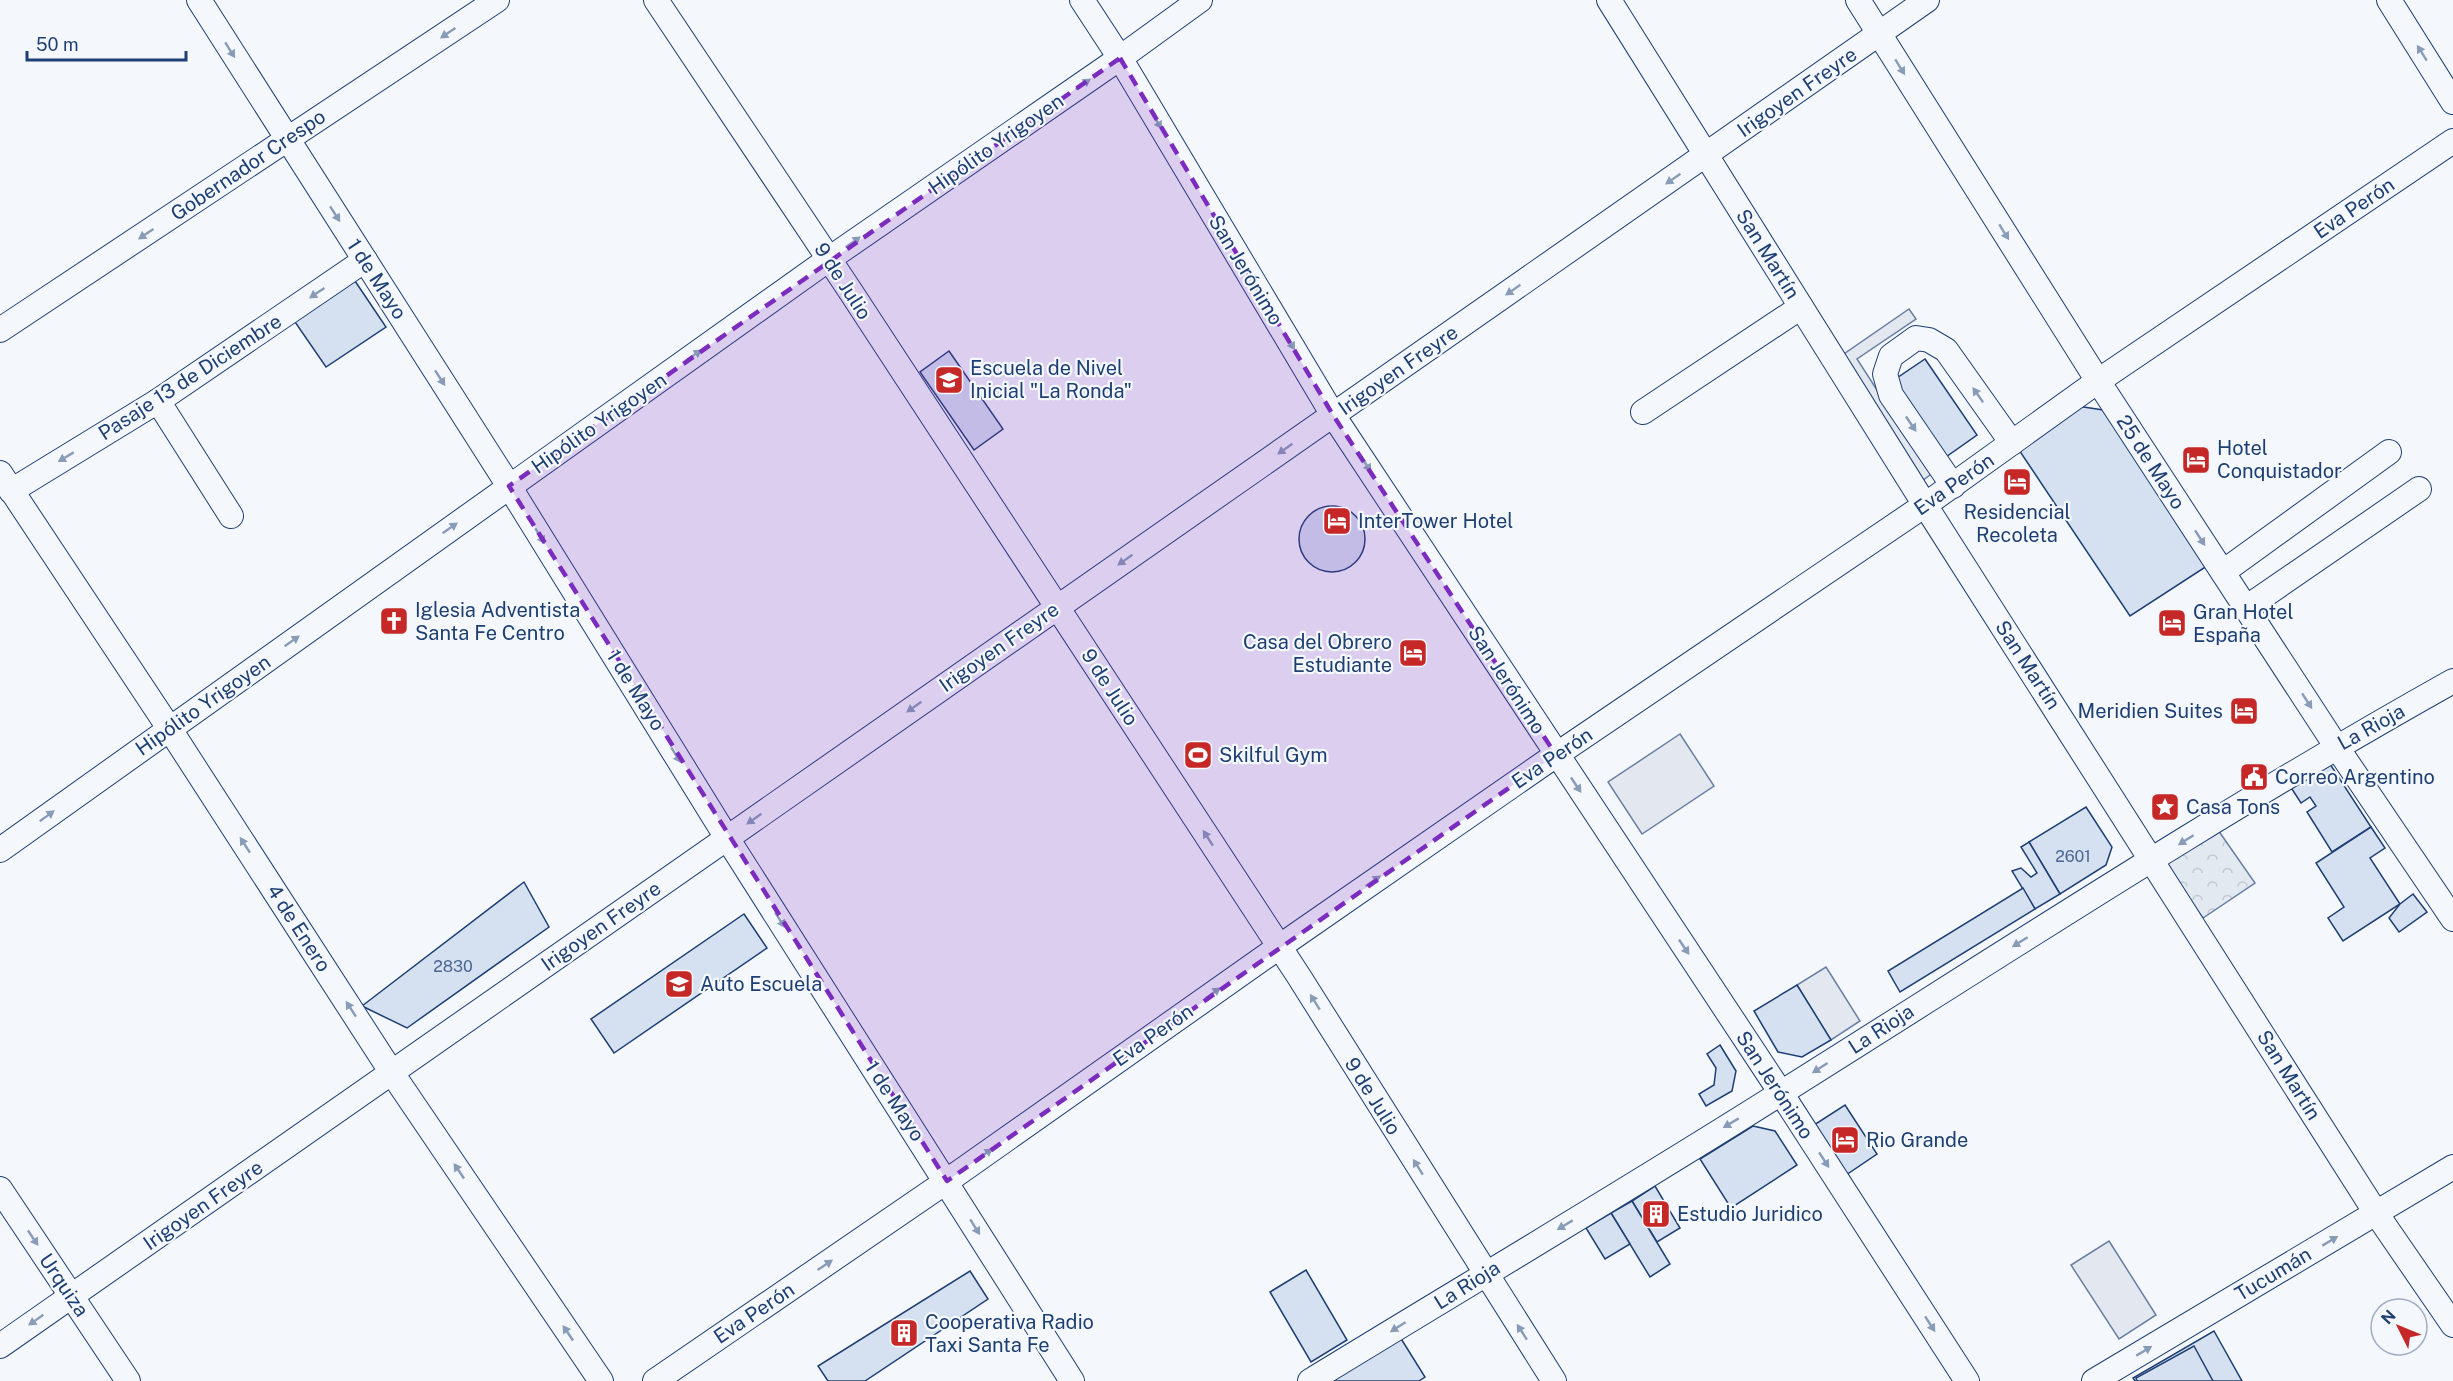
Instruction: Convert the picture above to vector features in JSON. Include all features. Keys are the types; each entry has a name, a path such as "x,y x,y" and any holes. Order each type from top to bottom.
{"street":[{"name":"1 de Mayo","path":"199,0 510,486 727,838 1072,1381"},
{"name":"Gobernador Crespo","path":"0,330 496,0"},
{"name":"9 de Julio","path":"656,0 1058,607 1279,947 1554,1381"},
{"name":"San Jerónimo","path":"1082,0 1120,58 1333,415 1781,1093 1967,1381"},
{"name":"Hipólito Yrigoyen","path":"0,850 829,259 1200,0"},
{"name":"San Martín","path":"1610,0 1925,505 2376,1213 2453,1325"},
{"name":"25 de Mayo","path":"1858,0 2098,381 2336,746 2453,919"},
{"name":"Irigoyen Freyre","path":"0,1346 1927,0"},
{"path":"2390,0 2453,102"},
{"name":"Eva Perón","path":"655,1381 947,1181 1556,754 1953,486 2098,381 2453,141"},
{"name":"Pasaje 13 de Diciembre","path":"6,482 158,401 365,260"},
{"path":"1643,412 1801,307"},
{"path":"1953,486 1891,395 1885,374 1891,356 1917,338 1946,350 2012,443"},
{"path":"158,401 231,516"},
{"path":"2223,572 2389,452"},
{"name":"4 de Enero","path":"6,482 169,728 392,1073 601,1381"},
{"path":"2246,608 2419,489"},
{"name":"La Rioja","path":"1310,1381 1781,1093 1929,998 2336,746 2453,681"},
{"name":"Tucumán","path":"2094,1381 2453,1167"},
{"name":"Urquiza","path":"0,1189 128,1381"}],"highlighted area":[{"path":"1120,58 1333,415 1556,755 947,1181 509,486"}],"green space":[{"path":"2218,830 2255,883 2203,918 2164,863"}],"shaded area":[{"path":"1909,309 1916,319 1857,359 1931,474 1922,481 1841,356"},
{"path":"1680,734 1714,786 1642,834 1608,782"},
{"path":"1826,967 1860,1021 1831,1040 1797,985"},
{"path":"2109,1241 2156,1315 2119,1339 2071,1265"}],"building":[{"path":"355,281 386,327 326,367 295,322"},
{"path":"949,351 1003,429 974,450 920,372"},
{"path":"1925,359 1977,435 1943,459 1891,382"},
{"path":"2077,406 2103,410 2207,566 2130,616 2017,447"},
{"path":"1332,506 1345,509 1355,516 1362,526 1365,539 1362,552 1355,562 1345,569 1332,572 1319,569 1309,562 1302,552 1299,539 1302,526 1309,516 1319,509"},
{"path":"2328,761 2371,827 2332,852 2307,812 2316,806 2310,797 2301,803 2290,786"},
{"path":"2086,807 2112,847 2106,865 2060,894 2029,842"},
{"path":"2371,827 2385,848 2370,858 2400,904 2343,941 2328,918 2344,907 2316,863"},
{"path":"2029,842 2060,894 2035,909 2012,871 2021,868 2031,877 2037,873 2021,847"},
{"path":"524,882 549,927 407,1028 362,1006"},
{"path":"2023,888 2035,909 1900,992 1888,971"},
{"path":"2413,894 2427,912 2399,932 2389,918 2400,904"},
{"name":"Auto Escuela","path":"744,914 767,948 614,1053 591,1019"},
{"path":"1797,985 1831,1040 1802,1057 1778,1052 1754,1011"},
{"path":"1720,1045 1736,1071 1732,1091 1706,1106 1699,1094 1714,1085 1716,1068 1707,1054"},
{"name":"Rio Grande","path":"1845,1105 1877,1154 1846,1175 1814,1125"},
{"path":"1753,1126 1775,1131 1797,1165 1731,1208 1700,1159"},
{"name":"Estudio Juridico","path":"1655,1186 1680,1228 1657,1242 1632,1201"},
{"path":"1632,1201 1670,1264 1650,1277 1611,1213"},
{"path":"1611,1213 1630,1244 1605,1259 1586,1228"},
{"path":"1306,1270 1347,1340 1311,1362 1270,1292"},
{"name":"Cooperativa Radio Taxi Santa Fe","path":"970,1271 988,1299 865,1381 828,1381 818,1366"},
{"path":"2214,1331 2242,1381 2135,1381 2133,1378"},
{"path":"1400,1337 1425,1377 1419,1381 1330,1381"},
{"path":"2194,1346 2213,1381 2137,1381 2136,1378"}],"place":[{"name":"Escuela de Nivel Inicial \"La Ronda\"","path":"949,380"},
{"name":"Hotel Conquistador","path":"2196,460"},
{"name":"Residencial Recoleta","path":"2017,482"},
{"name":"InterTower Hotel","path":"1337,521"},
{"name":"Iglesia Adventista Santa Fe Centro","path":"394,621"},
{"name":"Gran Hotel España","path":"2172,623"},
{"name":"Casa del Obrero Estudiante","path":"1413,653"},
{"name":"Meridien Suites","path":"2244,711"},
{"name":"Skilful Gym","path":"1198,755"},
{"name":"Correo Argentino","path":"2254,777"},
{"name":"Casa Tons","path":"2165,807"},
{"name":"Auto Escuela","path":"679,984"},
{"name":"Rio Grande","path":"1845,1140"},
{"name":"Estudio Juridico","path":"1656,1214"},
{"name":"Cooperativa Radio Taxi Santa Fe","path":"904,1333"}]}
